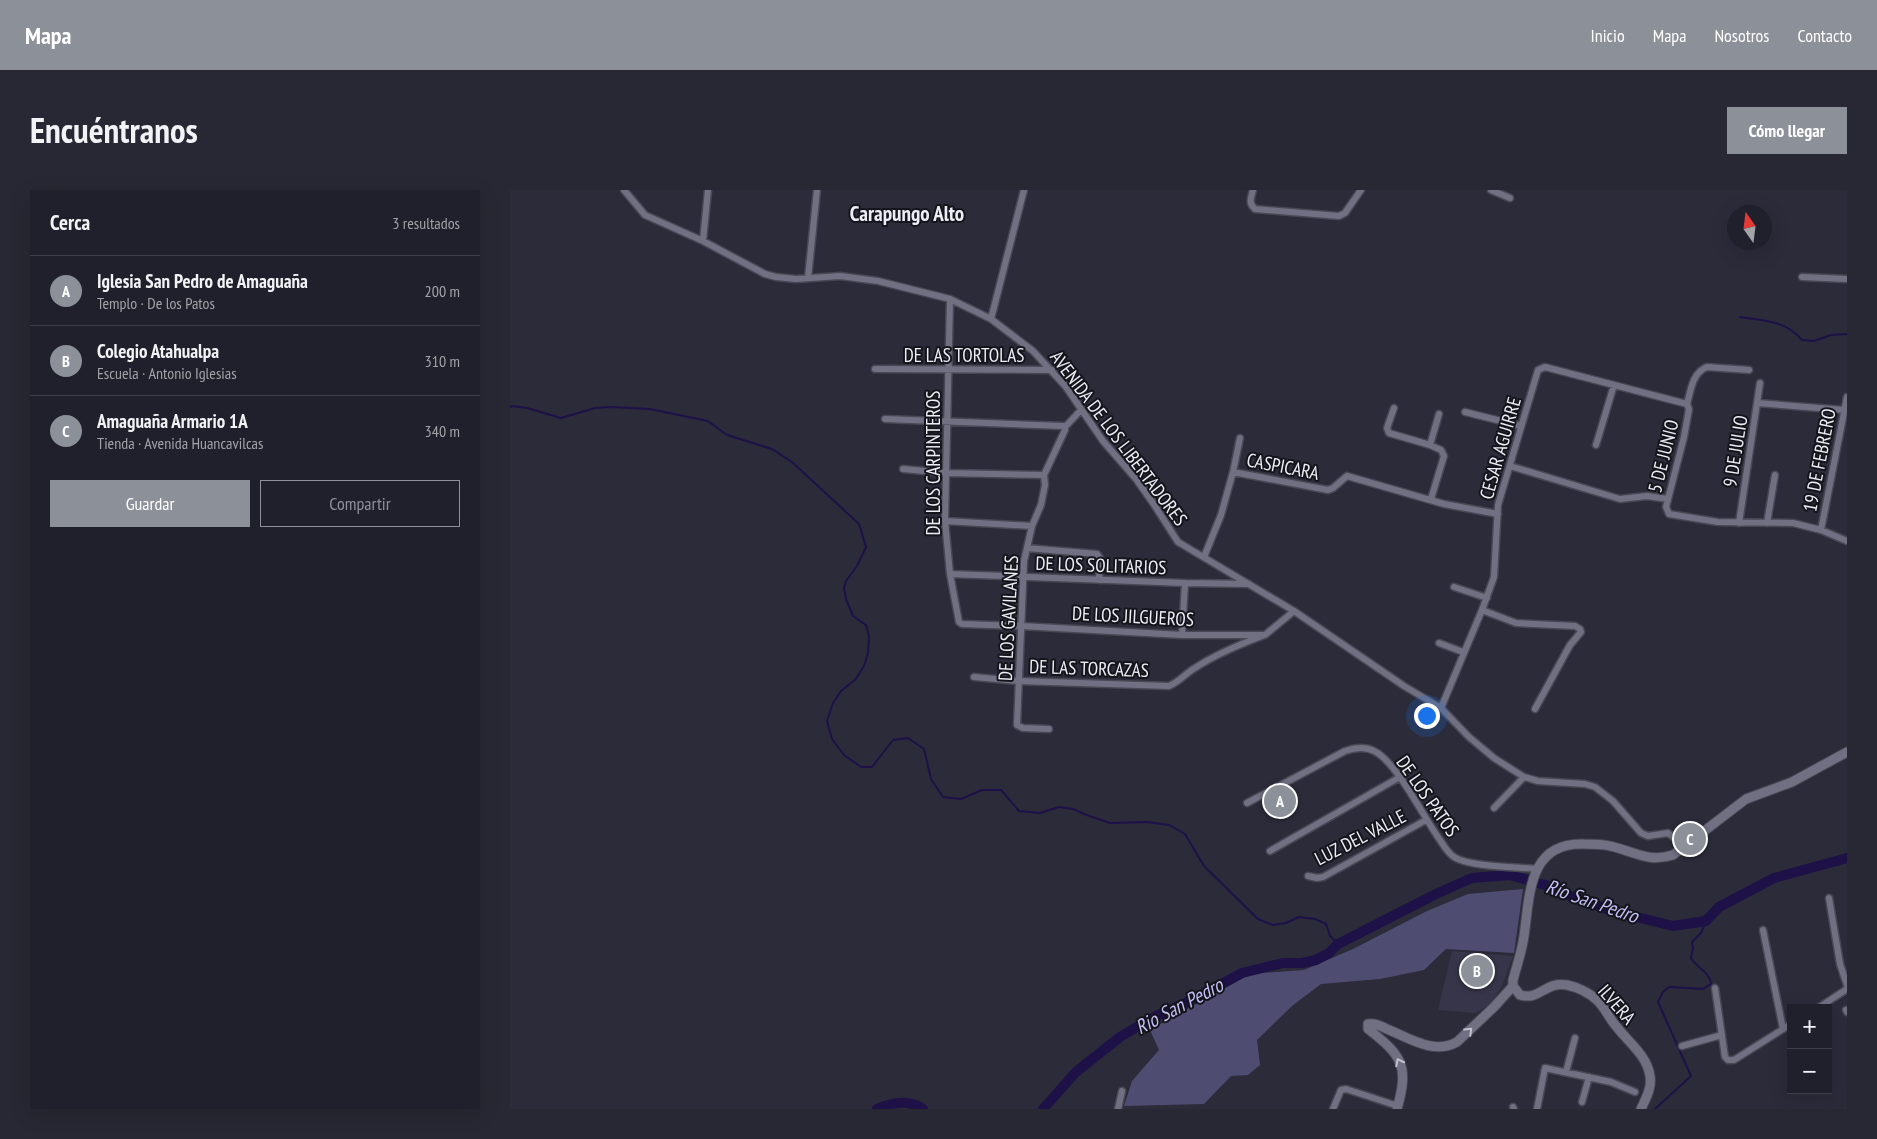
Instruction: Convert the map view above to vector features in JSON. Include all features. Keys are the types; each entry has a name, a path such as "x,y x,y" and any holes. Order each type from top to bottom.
{"street":[{"name":"AVENIDA DE LOS LIBERTADORES","path":"624,190 645,215 703,241 764,274 796,279 840,276 858,278 950,299 991,319 1033,351 1052,370 1103,441 1136,480 1178,542 1294,611 1404,686 1440,708 1488,753 1524,777 1538,781 1595,786 1613,802 1641,833 1648,836 1672,835 1684,846"},
{"path":"703,241 708,190"},
{"path":"808,278 817,190"},
{"path":"991,319 1024,190"},
{"path":"1253,190 1250,201 1251,206 1255,209 1339,216 1345,213 1361,190"},
{"path":"1491,190 1510,198"},
{"path":"1802,277 1847,279"},
{"name":"DE LOS CARPINTEROS","path":"950,299 945,521 950,574 958,619 962,624"},
{"name":"5 DE JUNIO","path":"1541,368 1546,367 1687,404 1690,409 1666,507 1669,514 1718,522 1793,523 1821,530 1847,541"},
{"path":"1687,404 1694,377 1702,369 1707,367 1749,370"},
{"name":"CESAR AGUIRRE","path":"1440,708 1487,598 1494,577 1498,506 1538,370 1541,368"},
{"name":"DE LAS TORTOLAS","path":"875,369 1052,370"},
{"name":"9 DE JULIO","path":"1739,523 1760,383"},
{"path":"1596,445 1614,385"},
{"name":"19 DE FEBRERO","path":"1821,530 1847,397"},
{"path":"1757,403 1844,410"},
{"path":"1394,408 1387,428 1389,433 1430,445 1441,450 1444,456 1431,499"},
{"path":"885,419 1064,427 1081,410"},
{"path":"1465,412 1522,426"},
{"path":"1430,445 1439,414"},
{"name":"DE LOS GAVILANES","path":"1049,729 1019,728 1017,725 1023,577 1026,548 1032,526 1041,505 1045,485 1044,475 1065,430 1064,427"},
{"path":"1233,472 1240,438"},
{"path":"1510,466 1620,499 1647,496 1668,499"},
{"path":"903,469 946,473 1044,475"},
{"name":"CASPICARA","path":"1204,557 1220,515 1233,472 1328,490 1347,476 1444,504 1498,514"},
{"path":"1767,523 1774,475"},
{"path":"945,521 1032,526"},
{"path":"1026,548 1097,554 1100,558 1099,580"},
{"name":"DE LOS SOLITARIOS","path":"950,574 1250,584"},
{"path":"1182,634 1185,583"},
{"path":"1454,587 1487,598"},
{"path":"1482,610 1516,623 1575,626 1580,629 1581,632 1570,645 1535,709"},
{"path":"1264,634 1294,611"},
{"name":"DE LOS JILGUEROS","path":"962,624 1182,634 1264,634"},
{"name":"DE LAS TORCAZAS","path":"974,677 1019,681 1169,686 1193,668 1264,634"},
{"path":"1439,643 1463,652"},
{"name":"DE LOS PATOS","path":"1247,803 1345,751 1354,748 1364,748 1375,751 1388,762 1400,777 1447,850 1457,859 1536,872"},
{"path":"1333,1109 1341,1090 1353,1090 1397,1108 1404,1074 1402,1065 1384,1041 1368,1029 1368,1024 1380,1026 1425,1045 1435,1047 1452,1045 1458,1042 1514,986 1513,980 1524,938 1528,898 1536,872 1547,854 1554,849 1573,844 1609,845 1642,856 1660,859 1673,855 1746,799 1792,782 1847,752"},
{"path":"1270,851 1400,777"},
{"path":"1494,808 1524,777"},
{"name":"LUZ DEL VALLE","path":"1308,876 1323,877 1426,820"},
{"path":"1829,898 1840,964 1847,985"},
{"path":"1762,930 1783,1029"},
{"name":"ILVERA","path":"1514,986 1520,996 1532,997 1557,984 1568,985 1584,991 1598,1001 1648,1065 1651,1085 1641,1109"},
{"path":"1715,988 1725,1056 1728,1060 1734,1060 1787,1026"},
{"path":"1824,1004 1847,989"},
{"path":"1682,1046 1722,1035"},
{"path":"1566,1072 1575,1038"},
{"path":"1537,1109 1544,1068 1611,1082 1635,1092"},
{"path":"1582,1102 1589,1077"},
{"path":"1118,1109 1122,1092"}],"shaded area":[{"path":"1523,889 1514,953 1446,949 1424,970 1380,979 1321,984 1292,1006 1257,1040 1260,1065 1248,1075 1231,1076 1204,1104 1124,1106 1132,1081 1159,1050 1150,1030 1249,974 1304,970 1353,949 1427,911 1468,894"},
{"path":"1452,951 1513,956 1502,986 1490,1005 1475,1013 1438,1010"}],"waterway":[{"path":"1740,317 1774,322 1789,329 1802,340 1814,341 1831,335 1847,334"},
{"path":"510,407 527,408 561,418 595,408 650,409 708,421 727,435 772,449 792,462 859,524 866,547 857,566 846,581 844,588 853,616 866,625 869,636 868,653 864,666 855,680 841,691 833,703 827,721 832,739 844,755 861,767 872,767 893,740 908,738 924,749 931,779 943,797 961,799 982,790 1001,790 1019,811 1040,813 1059,807 1073,809 1110,823 1147,822 1169,825 1185,834 1204,866 1258,919 1273,925 1286,923 1299,917 1315,919 1326,924 1330,936 1338,944"},
{"name":"Río San Pedro","path":"1043,1109 1076,1072 1120,1037 1156,1016 1198,997 1242,973 1283,963 1302,963 1316,960 1329,953 1338,944 1438,893 1472,878 1510,875 1552,887 1565,894 1612,911 1673,926 1706,921 1719,907 1774,878 1847,858"},
{"path":"1655,1109 1691,1076 1658,1002 1663,992 1669,987 1703,989 1711,984 1706,973 1691,958 1692,942 1701,933 1706,921"},
{"name":"Rio San Pedro","path":"877,1109 900,1103 912,1104 923,1109"}],"place":[{"name":"Iglesia San Pedro de Amaguaña","path":"1280,801"},
{"name":"Amaguaña Armario 1A","path":"1690,839"},
{"name":"Colegio Atahualpa","path":"1477,971"}],"district":[{"name":"Carapungo Alto","path":"907,214"}]}
